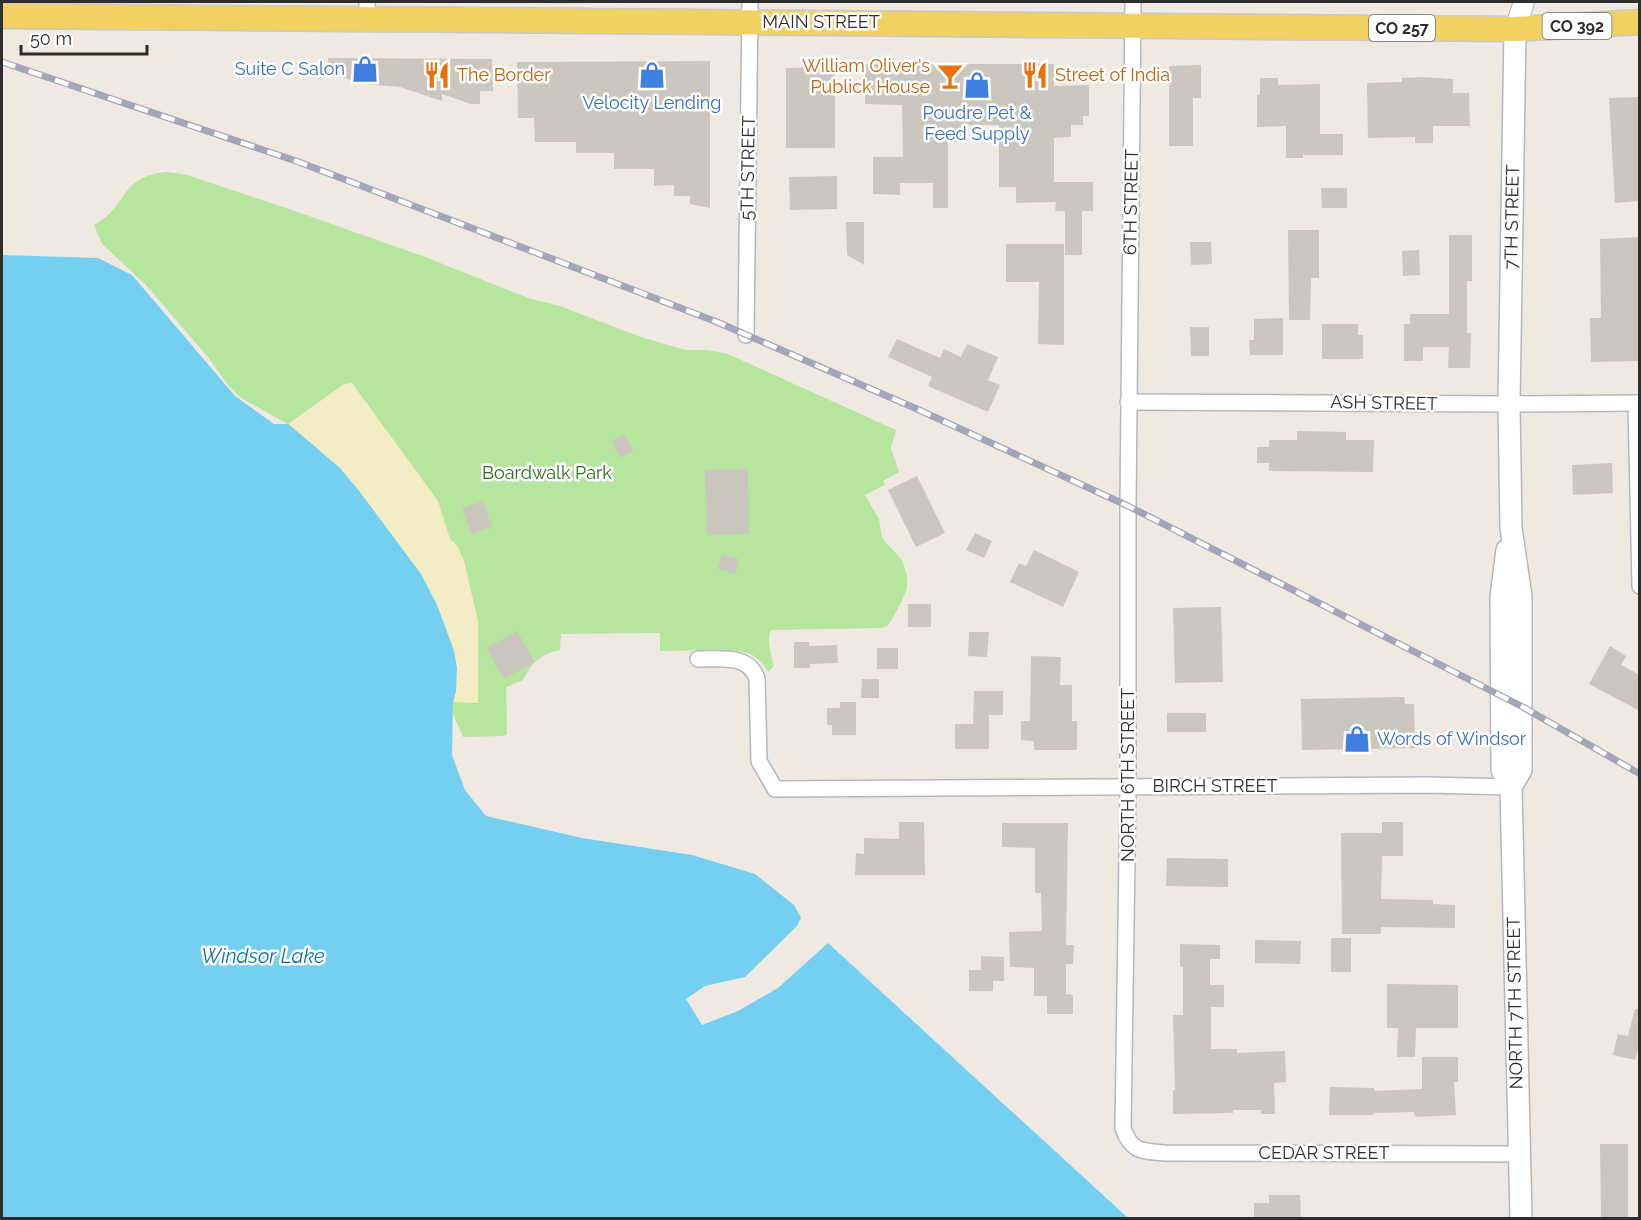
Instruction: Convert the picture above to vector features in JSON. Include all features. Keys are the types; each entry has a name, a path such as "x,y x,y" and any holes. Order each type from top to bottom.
{"main road":[{"name":"MAIN STREET","path":"2,16 367,10 750,12 1133,26 1515,29 1640,22"},
{"name":"7TH STREET","path":"1509,404 1515,29"},
{"name":"NORTH 7TH STREET","path":"1509,404 1511,528 1501,597 1502,770 1510,787 1521,1218"}],"street":[{"name":"6TH STREET","path":"1128,402 1133,2"},
{"name":"7TH STREET","path":"1511,2 1515,29"},
{"name":"7TH STREET","path":"1515,29 1524,2"},
{"name":"5TH STREET","path":"746,335 750,12"},
{"name":"ASH STREET","path":"1128,402 1638,403"},
{"name":"NORTH 6TH STREET","path":"1128,402 1128,787 1124,1128 1128,1142 1132,1145"},
{"path":"1638,403 1640,586"},
{"name":"BIRCH STREET","path":"698,659 743,661 752,667 757,678 759,761 776,789 1427,785 1510,787"},
{"name":"CEDAR STREET","path":"1132,1145 1140,1150 1164,1153 1518,1154"}],"green space":[{"name":"Boardwalk Park","path":"168,172 187,175 289,209 425,257 531,299 560,306 638,336 685,350 708,350 728,354 896,430 891,448 899,472 883,481 885,485 865,495 879,519 882,538 902,560 907,576 907,588 891,621 887,626 881,628 771,630 769,643 774,666 768,672 757,658 739,651 660,651 660,633 561,634 560,650 542,656 533,664 523,680 506,687 507,734 463,737 453,714 453,702 288,424 241,398 146,285 102,244 94,225 105,218 125,193 141,179 152,174"}],"sand":[{"path":"352,383 438,501 450,539 457,545 464,561 478,621 478,703 453,702 456,691 454,651 437,605 421,574 316,447 288,424 344,384"}],"water":[{"name":"Windsor Lake","path":"2,255 98,258 132,275 235,396 274,424 288,424 340,468 421,574 437,605 454,651 457,668 453,702 452,755 465,790 486,816 582,838 692,855 755,874 794,905 801,918 797,926 745,977 705,986 686,999 702,1025 738,1011 778,988 828,943 1128,1218 2,1218"}],"building":[{"path":"328,58 492,59 493,91 480,91 480,104 471,104 442,94 442,101 400,87 364,84 329,73"},
{"path":"710,61 710,208 690,204 690,196 674,196 674,185 654,186 654,169 614,169 614,153 576,153 576,142 535,142 534,118 518,118 517,62"},
{"path":"865,64 1054,64 1054,86 1089,85 1089,116 1083,116 1083,125 1071,125 1071,137 1054,138 1054,182 1093,182 1093,211 1082,211 1082,255 1065,255 1065,211 1055,211 1056,202 1016,203 1016,187 999,187 999,125 961,125 961,142 948,142 948,208 933,208 933,183 900,183 900,195 873,194 873,157 903,157 902,105 865,104"},
{"path":"1201,65 1201,98 1193,98 1193,146 1169,146 1169,66"},
{"path":"835,67 835,148 786,148 786,68"},
{"path":"1260,78 1278,78 1278,85 1320,84 1320,134 1343,134 1343,155 1303,155 1303,158 1286,158 1286,126 1257,127 1257,95 1260,95"},
{"path":"1402,78 1453,79 1453,93 1469,93 1470,126 1433,126 1433,143 1415,143 1415,137 1368,138 1367,83 1402,82"},
{"path":"1640,97 1640,201 1615,203 1609,98"},
{"path":"837,176 837,209 790,210 789,177"},
{"path":"1321,188 1347,188 1347,208 1322,208"},
{"path":"846,222 864,222 864,265 847,255"},
{"path":"1288,230 1319,230 1319,278 1311,278 1310,320 1289,320"},
{"path":"1449,235 1472,235 1472,281 1467,281 1467,333 1471,333 1470,368 1448,368 1449,347 1423,347 1423,361 1404,361 1404,324 1410,324 1410,314 1449,314"},
{"path":"1640,237 1640,361 1591,362 1590,318 1601,318 1600,239"},
{"path":"1190,242 1211,242 1212,264 1191,265"},
{"path":"1006,244 1064,244 1064,345 1038,344 1039,282 1006,282"},
{"path":"1419,250 1420,275 1403,276 1402,251"},
{"path":"1283,318 1283,355 1250,355 1249,340 1254,340 1254,319"},
{"path":"1322,324 1358,324 1358,335 1363,335 1363,359 1322,359"},
{"path":"1190,327 1209,327 1209,356 1191,356"},
{"path":"897,339 940,358 944,349 961,357 967,344 998,357 988,380 1000,385 988,412 928,386 932,377 888,357"},
{"path":"1297,431 1346,432 1346,440 1374,440 1373,472 1269,471 1269,463 1257,463 1257,447 1269,447 1269,440 1297,440"},
{"path":"625,434 633,451 620,458 612,441"},
{"path":"1612,463 1613,493 1573,495 1572,465"},
{"path":"748,469 749,534 707,535 705,470"},
{"path":"917,476 945,533 916,547 888,490"},
{"path":"483,501 492,527 471,534 462,508"},
{"path":"975,533 992,541 984,558 966,550"},
{"path":"1034,550 1079,572 1063,607 1010,582 1019,563 1026,566"},
{"path":"722,554 739,559 735,574 718,569"},
{"path":"908,604 931,604 931,627 908,627"},
{"path":"1221,607 1223,682 1175,683 1173,608"},
{"path":"517,631 535,662 504,679 486,648"},
{"path":"969,632 989,632 987,657 968,656"},
{"path":"794,642 809,642 809,646 837,645 838,663 810,664 810,668 794,668"},
{"path":"1610,646 1626,656 1621,665 1640,675 1640,711 1589,684"},
{"path":"877,648 898,648 898,669 877,669"},
{"path":"1031,656 1061,657 1060,685 1072,685 1072,721 1077,721 1077,750 1034,750 1034,741 1021,740 1021,721 1030,721"},
{"path":"862,679 879,679 879,698 861,698"},
{"path":"974,691 1003,691 1003,715 989,715 989,749 955,749 955,724 973,724"},
{"path":"1404,697 1405,704 1414,704 1415,748 1302,750 1301,699"},
{"path":"840,702 856,702 856,735 832,735 832,725 827,725 827,708 840,708"},
{"path":"1167,713 1206,713 1206,732 1167,732"},
{"path":"899,822 924,822 925,875 855,875 856,853 864,854 864,838 899,839"},
{"path":"1382,822 1403,822 1403,856 1382,856 1381,899 1433,900 1433,904 1455,905 1455,928 1381,927 1381,934 1342,934 1341,833 1382,833"},
{"path":"1002,823 1068,823 1066,945 1074,945 1073,964 1066,964 1066,994 1073,995 1073,1014 1047,1014 1047,996 1034,996 1034,968 1010,967 1009,932 1042,931 1041,893 1035,893 1035,848 1002,847"},
{"path":"1167,858 1228,859 1228,887 1166,886"},
{"path":"1331,938 1351,938 1351,972 1331,972"},
{"path":"1255,940 1301,941 1300,964 1255,963"},
{"path":"1180,944 1220,945 1220,959 1210,959 1210,985 1224,985 1224,1007 1211,1007 1211,1049 1237,1049 1237,1053 1285,1051 1286,1082 1274,1083 1275,1114 1261,1114 1261,1110 1233,1110 1233,1113 1173,1114 1173,1090 1175,1090 1173,1015 1183,1015 1183,967 1180,967"},
{"path":"981,956 1004,957 1004,981 993,981 993,991 969,991 969,970 981,970"},
{"path":"1387,984 1458,985 1458,1028 1416,1028 1415,1057 1397,1057 1398,1028 1387,1028"},
{"path":"1635,1009 1640,1009 1640,1042 1635,1060 1613,1055 1618,1034 1628,1036"},
{"path":"1422,1057 1458,1057 1458,1082 1454,1082 1456,1115 1415,1117 1414,1112 1329,1115 1330,1087 1374,1088 1374,1091 1422,1089"},
{"path":"1600,1144 1628,1144 1628,1218 1601,1218"},
{"path":"1269,1195 1300,1195 1301,1218 1254,1218 1254,1203 1269,1203"}],"railway":[{"path":"2,62 299,162 717,322 917,409 1128,506 1521,706 1640,774"}],"place":[{"name":"Suite C Salon","path":"365,69"},
{"name":"The Border","path":"437,75"},
{"name":"Velocity Lending","path":"652,75"},
{"name":"Street of India","path":"1035,75"},
{"name":"William Oliver's Publick House","path":"950,76"},
{"name":"Poudre Pet & Feed Supply","path":"977,85"},
{"name":"Words of Windsor","path":"1357,739"}]}
